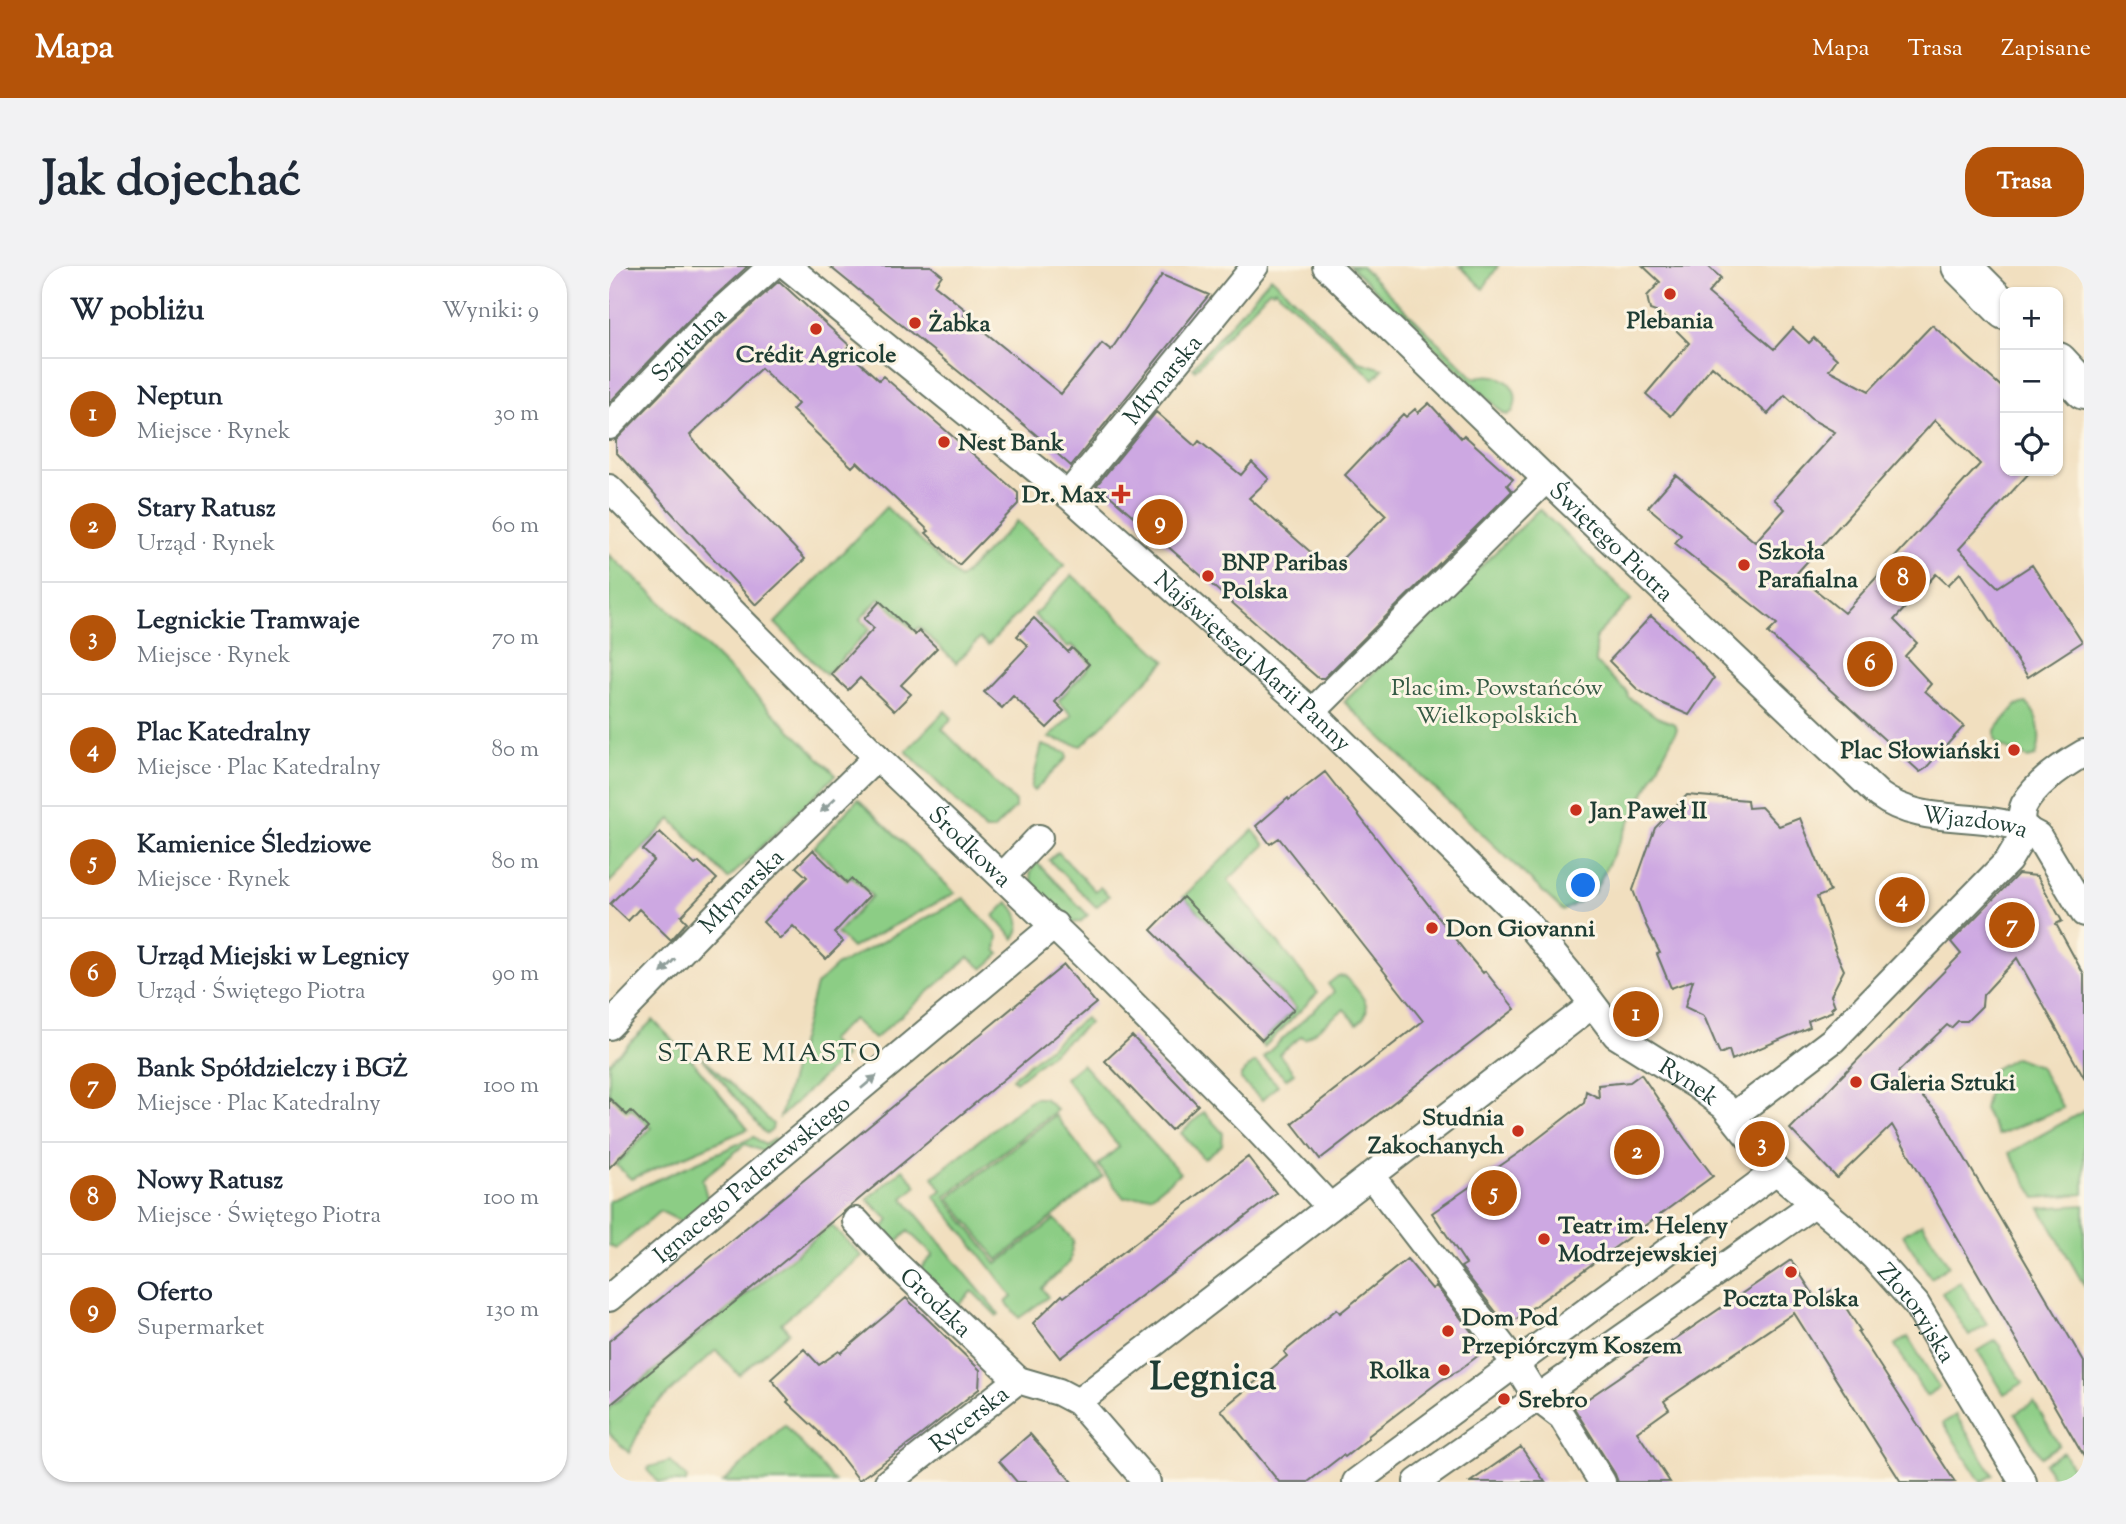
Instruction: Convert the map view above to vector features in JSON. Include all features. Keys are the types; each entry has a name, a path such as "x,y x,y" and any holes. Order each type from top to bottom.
{"main road":[{"path":"1961,266 2000,305"},
{"path":"2063,367 2084,390"}],"street":[{"name":"Szpitalna","path":"609,426 702,329 772,266"},
{"name":"Najświętszej Marii Panny","path":"787,266 1068,495 1313,712 1528,924 1592,1005"},
{"name":"Młynarska","path":"1068,495 1255,266"},
{"name":"Świętego Piotra","path":"1325,266 1872,789 1888,802 1906,811"},
{"path":"1313,712 1546,479"},
{"name":"Środkowa","path":"609,488 877,757 1055,925 1330,1207"},
{"path":"1733,1116 1833,1040 2008,861 2024,828 2023,807 2037,787 2084,753"},
{"name":"Młynarska","path":"609,1026 737,894 877,757"},
{"name":"Wjazdowa","path":"1906,811 1996,821 2024,828 2038,836 2084,913"},
{"path":"1003,876 1039,838"},
{"name":"Ignacego Paderewskiego","path":"609,1298 1055,925"},
{"path":"1068,1397 1330,1207 1592,1005"},
{"name":"Rynek","path":"1592,1005 1618,1037 1701,1089 1733,1116 1776,1171"},
{"path":"1356,1482 1776,1171"},
{"name":"Złotoryjska","path":"1776,1171 1844,1228 1916,1304 2023,1482"},
{"path":"1371,1176 1546,1406 1562,1417 1602,1482"},
{"path":"1417,1482 1546,1406 1815,1203"},
{"name":"Grodzka","path":"856,1221 898,1266 1018,1380"},
{"path":"1018,1380 1068,1397 1147,1482"},
{"name":"Rycerska","path":"888,1482 1018,1380"}],"green space":[{"path":"1350,266 1361,266 1474,378 1492,376 1507,381 1515,394 1513,411 1507,415 1503,413"},
{"path":"1460,266 1498,266 1483,289"},
{"path":"1271,277 1360,362 1383,369 1374,379 1275,289 1269,290 1195,370 1193,367"},
{"path":"886,507 960,579 1017,521 1065,565 988,645 980,638 956,663 919,627 915,631 880,598 860,619 870,629 826,675 775,623"},
{"name":"Plac im. Powstańców Wielkopolskich","path":"1539,509 1632,599 1596,636 1596,663 1627,692 1628,697 1657,717 1675,724 1677,729 1594,892 1563,911 1344,702"},
{"path":"609,555 657,598 836,775 728,879 671,819 609,883"},
{"path":"1072,575 1166,661 1082,746 1049,738 1072,715 1058,701 1092,664 1072,645 1068,648 1034,615"},
{"path":"2026,703 2037,720 2039,735 2036,756 2028,758 1998,745 1995,739 1995,730 2017,705"},
{"path":"945,711 952,718 942,729 1015,802 1015,808 993,830 985,830 906,751"},
{"path":"1042,745 1067,753 1067,758 1034,791 1031,788"},
{"path":"858,799 955,893 852,948 837,933 872,896 851,876 847,880 814,847"},
{"path":"1253,830 1265,845 1228,880 1318,993 1264,1047 1260,1043 1296,1008 1183,897"},
{"path":"1058,852 1095,891 1100,887 1109,896 1096,907 1049,860"},
{"path":"1036,862 1088,915 1080,922 1069,923 1033,888 1030,874"},
{"path":"964,898 998,936 996,950 1000,954 983,969 969,957 874,1039 853,1019 829,1040 844,1057 780,1117 816,985 836,966"},
{"path":"1008,902 1019,919 1019,929 1014,939 994,916"},
{"path":"1338,976 1346,977 1361,994 1366,1006 1363,1018 1357,1024 1344,1009 1305,1039 1302,1036 1279,1054 1294,1073 1286,1079 1263,1057 1334,992 1328,984"},
{"path":"1085,1018 1089,1023 1016,1082 1012,1078"},
{"path":"653,1020 691,1059 748,1129 631,1179 616,1165 651,1128 631,1108 627,1111 609,1094 609,1063"},
{"path":"699,1054 773,1124 772,1130 767,1134 764,1132"},
{"path":"2015,1057 2039,1066 2063,1108 1998,1135 1984,1109 1993,1070"},
{"path":"1253,1063 1278,1085 1262,1100 1241,1080 1241,1075"},
{"path":"1082,1064 1180,1173 1152,1195 1124,1198 1098,1165 1119,1147 1065,1078"},
{"path":"1034,1098 1044,1098 1057,1110 945,1197 997,1264 1055,1219 1073,1240 1070,1262 1042,1288 1048,1297 1019,1318 1006,1302 1012,1297 934,1196 942,1190 933,1177"},
{"path":"2084,1111 2084,1194 2036,1198 2009,1153"},
{"path":"1204,1112 1223,1133 1222,1145 1204,1159 1181,1133"},
{"path":"1055,1115 1103,1177 998,1260 949,1198"},
{"path":"754,1137 765,1145 775,1139 778,1143 766,1153 745,1144 702,1179 708,1201 684,1223 660,1211 616,1249 609,1245 609,1201"},
{"path":"903,1169 917,1186 903,1198 999,1314 997,1316 972,1291 957,1306 920,1269 933,1255 908,1231 895,1245 882,1230 889,1220 867,1199"},
{"path":"2084,1205 2084,1285 2040,1208"},
{"path":"1922,1223 1949,1266 1931,1278 1903,1235"},
{"path":"831,1225 862,1256 781,1323 789,1332 739,1375 716,1350 649,1411 629,1453 609,1433 609,1408"},
{"path":"1960,1282 1987,1324 1969,1336 1942,1293"},
{"path":"1908,1337 1939,1388 1926,1396 1895,1345"},
{"path":"1996,1340 2023,1383 2004,1394 1978,1351"},
{"path":"2034,1402 2059,1445 2041,1457 2015,1414"},
{"path":"1956,1415 1993,1475 1981,1482 1943,1423"},
{"path":"785,1425 835,1482 723,1482"},
{"path":"2063,1452 2081,1482 2056,1482 2044,1463"},
{"path":"670,1461 687,1478 686,1482 658,1482 647,1470"}],"building":[{"path":"609,266 748,266 691,318 609,403"},
{"path":"829,266 931,266 942,275 935,285 967,311 964,315 1061,394 1102,343 1111,350 1162,275 1209,295 1071,466"},
{"path":"1643,266 1708,266 1721,278 1708,293 1774,349 1793,328 1809,343 1814,338 1837,359 1829,370 1869,391 1932,325 2000,386 2000,476 2026,476 1959,549 1998,587 2032,565 2082,642 2028,677 1960,573 1948,585 1936,574 1894,620 1917,643 1905,656 1931,684 1925,691 1964,726 1920,772 1768,633 1777,624 1675,543 1681,535 1648,507 1676,475 1755,542 1785,509 1774,499 1835,432 1811,419 1785,395 1768,414 1712,366 1671,416 1646,394 1689,343 1659,313 1650,310 1647,296 1660,282","holes":["1935,420 1980,464 1844,613 1796,574"]},
{"path":"779,281 850,346 846,350 879,380 883,376 1018,493 1018,504 959,565 926,533 929,531 857,462 852,467 792,410 798,404 761,368 690,435 805,559 756,605 616,452 616,440 713,340"},
{"path":"1429,403 1461,438 1464,435 1513,479 1507,485 1512,491 1324,678 1318,678 1096,486 1156,412 1195,446 1199,441 1241,475 1252,462 1269,479 1249,498 1331,570 1386,515 1345,475 1403,414 1406,417 1415,409 1418,413"},
{"path":"880,601 915,635 919,631 937,648 901,685 911,694 894,711 860,678 848,690 831,674 874,628 864,619"},
{"path":"1651,616 1692,653 1714,678 1689,715 1637,689 1609,661"},
{"path":"1034,618 1068,652 1072,648 1089,664 1055,702 1064,711 1047,728 1013,696 1002,708 984,692 1028,646 1017,636"},
{"path":"1325,772 1467,954 1483,973 1485,971 1515,1009 1320,1159 1292,1123 1423,1021 1279,838 1270,844 1256,826 1288,798 1289,800"},
{"path":"1687,795 1747,800 1748,808 1761,807 1779,826 1800,818 1830,892 1817,897 1844,970 1831,995 1835,1006 1831,1008 1833,1011 1808,1021 1810,1027 1732,1060 1729,1050 1720,1054 1704,1016 1685,1007 1693,980 1671,988 1657,954 1660,953 1633,890 1655,828"},
{"path":"660,832 695,865 699,862 717,879 681,916 687,922 671,940 639,909 628,921 610,904 654,860 643,850"},
{"path":"813,850 847,883 851,879 869,896 834,933 843,942 826,959 793,926 780,939 763,922 807,877 796,867"},
{"path":"2018,874 2037,876 2062,921 2056,924 2084,975 2084,1078 2017,958 1983,995 1982,1006 1967,1021 1958,1021 1951,1028 1947,1025 1898,1072 1939,1114 2084,1362 2084,1457 1892,1125 1837,1178 1790,1129 1961,954 1951,942"},
{"path":"1183,897 1294,1009 1262,1040 1151,930"},
{"path":"1064,965 1096,1003 609,1406 609,1341"},
{"path":"1132,1036 1198,1105 1171,1130 1105,1061"},
{"path":"1641,1074 1713,1176 1507,1326 1461,1267 1466,1264 1432,1213 1523,1150 1584,1103 1586,1091 1599,1098 1598,1085 1630,1082"},
{"path":"609,1098 627,1115 631,1111 648,1128 609,1168"},
{"path":"1248,1157 1276,1193 1060,1358 1033,1323 1062,1295 1064,1297"},
{"path":"1407,1259 1432,1289 1436,1286 1484,1348 1458,1371 1441,1380 1345,1457 1343,1455 1308,1482 1279,1482 1221,1410 1287,1356 1284,1352 1337,1309 1340,1313"},
{"path":"1791,1260 1817,1300 1834,1289 1860,1330 1858,1332 1955,1482 1901,1482 1794,1313 1664,1401 1669,1409 1637,1432 1670,1482 1618,1482 1574,1408"},
{"path":"906,1298 980,1370 979,1389 859,1480 834,1448 787,1402 789,1400 771,1379 804,1349 819,1365 839,1351 841,1353"},
{"path":"1030,1434 1072,1482 1017,1482 999,1461"},
{"path":"1521,1447 1545,1482 1470,1482"}],"place":[{"name":"Plebania","path":"1670,294"},
{"name":"Żabka","path":"915,323"},
{"name":"Crédit Agricole","path":"816,329"},
{"name":"Nest Bank","path":"944,442"},
{"name":"Dr. Max","path":"1121,494"},
{"name":"Oferto","path":"1160,522"},
{"name":"Szkoła Parafialna","path":"1744,565"},
{"name":"BNP Paribas Polska","path":"1208,576"},
{"name":"Nowy Ratusz","path":"1903,579"},
{"name":"Urząd Miejski w Legnicy","path":"1870,664"},
{"name":"Plac Słowiański","path":"2014,750"},
{"name":"Jan Paweł II","path":"1576,810"},
{"name":"Plac Katedralny","path":"1902,900"},
{"name":"Bank Spółdzielczy i BGŻ","path":"2012,925"},
{"name":"Don Giovanni","path":"1432,928"},
{"name":"Neptun","path":"1636,1014"},
{"name":"Galeria Sztuki","path":"1856,1082"},
{"name":"Studnia Zakochanych","path":"1518,1131"},
{"name":"Legnickie Tramwaje","path":"1762,1144"},
{"name":"Stary Ratusz","path":"1637,1152"},
{"name":"Kamienice Śledziowe","path":"1494,1193"},
{"name":"Teatr im. Heleny Modrzejewskiej","path":"1544,1239"},
{"name":"Poczta Polska","path":"1791,1272"},
{"name":"Dom Pod Przepiórczym Koszem","path":"1448,1331"},
{"name":"Rolka","path":"1444,1370"},
{"name":"Srebro","path":"1504,1399"}],"district":[{"name":"STARE MIASTO","path":"770,1052"},
{"name":"Legnica","path":"1213,1376"}]}
